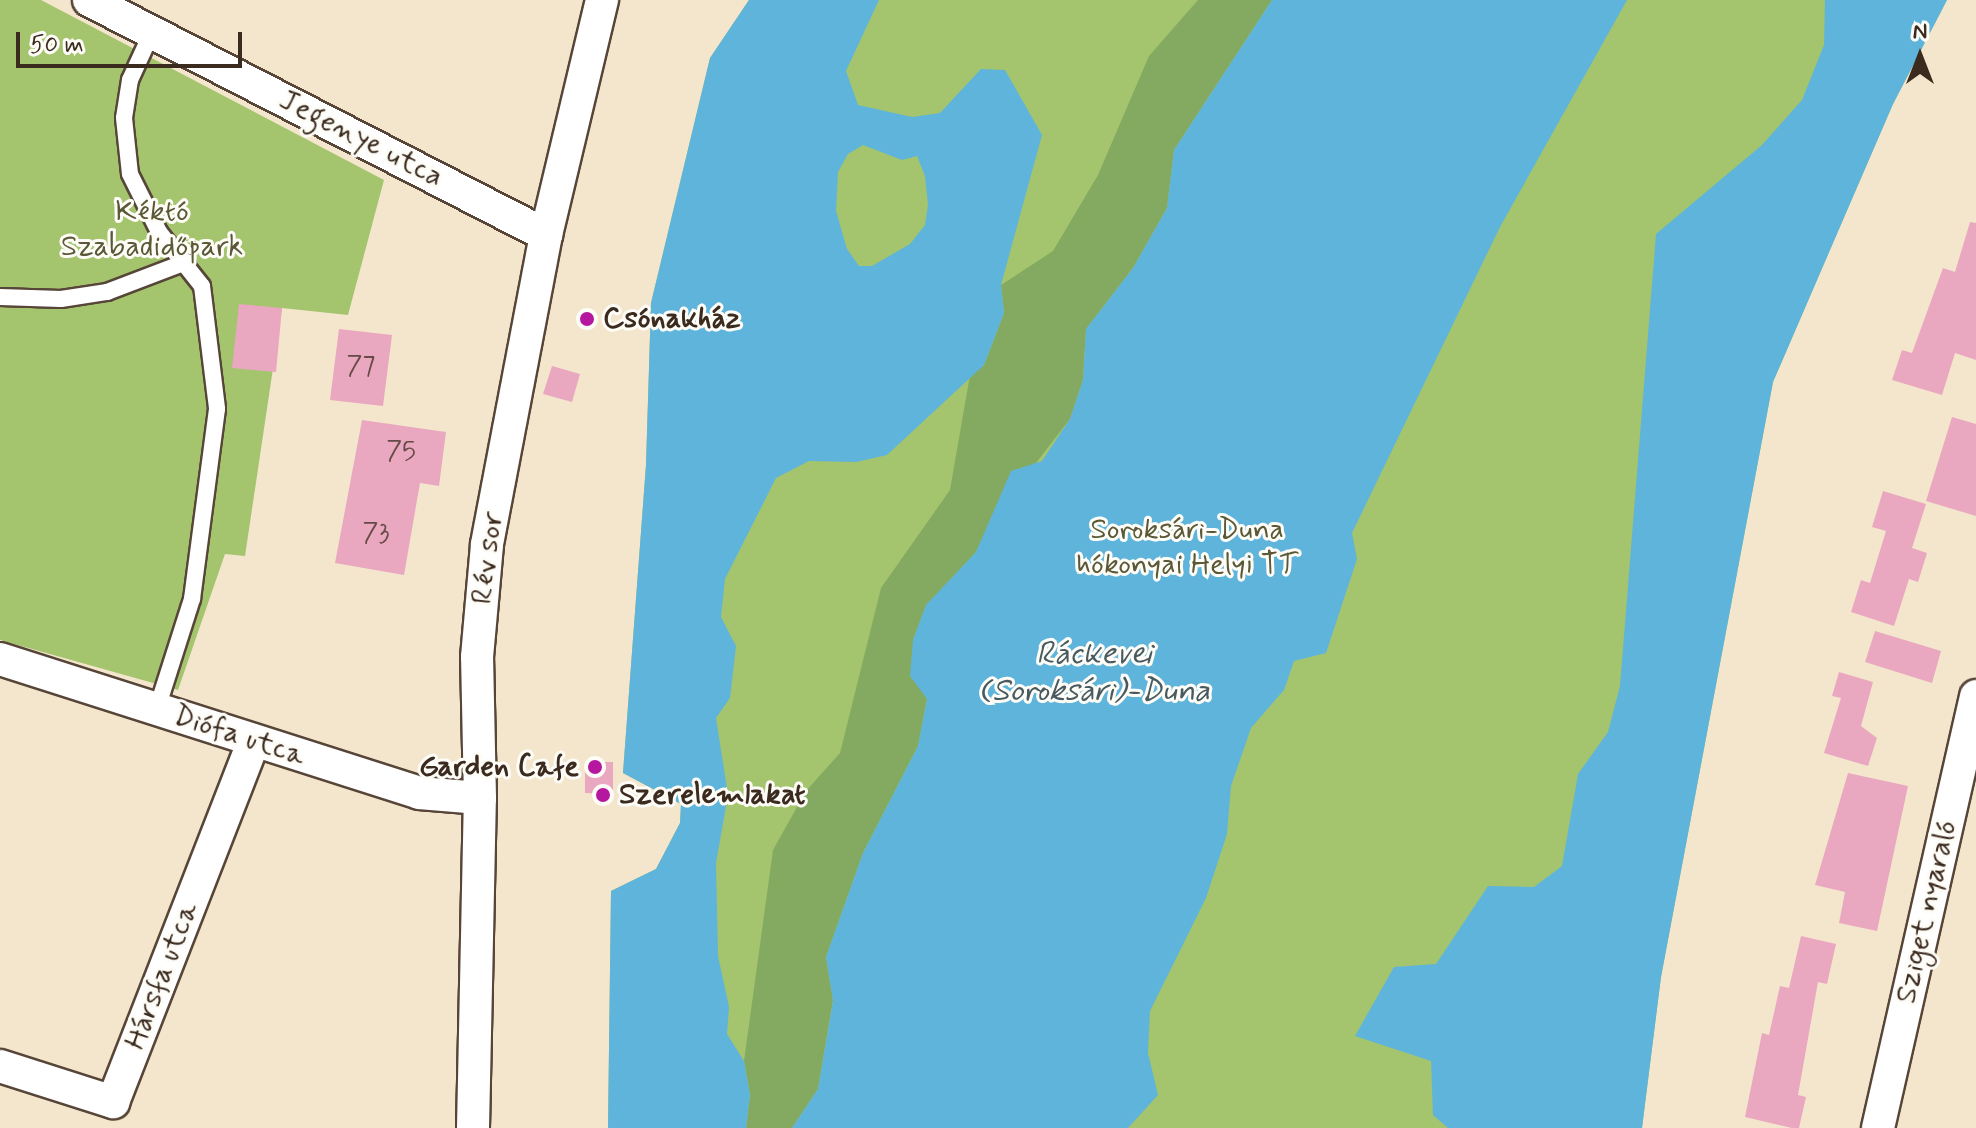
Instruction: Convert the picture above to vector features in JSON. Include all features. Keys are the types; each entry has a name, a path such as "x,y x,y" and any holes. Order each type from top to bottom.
{"street":[{"name":"Jegenye utca","path":"89,0 546,235"},
{"name":"Rév sor","path":"473,1128 480,798 477,657 487,544 546,235 602,0"},
{"name":"Diófa utca","path":"0,659 419,793 480,798"},
{"name":"Sziget nyaraló","path":"1878,1128 1976,696"},
{"name":"Hársfa utca","path":"0,1066 112,1115 254,740"}],"lane":[{"path":"152,32 130,80 124,118 130,174 159,232 186,262 202,286 217,409 192,599 157,709"},
{"path":"0,297 61,299 107,292 186,262"}],"green space":[{"name":"Kéktó Szabadidőpark","path":"0,0 41,0 384,180 348,315 282,308 245,556 225,554 178,690 0,640"},
{"name":"Soroksári-Duna hókonyai Helyi TT","path":"749,0 1947,0 1893,104 1773,382 1661,977 1642,1128 608,1128 611,891 656,869 680,823 681,804 623,773 646,465 651,303 710,58"},
{"path":"1198,0 1272,0 1174,150 1167,208 1133,268 1086,329 1083,380 1070,419 995,516 976,552 926,606 913,640 927,699 918,746 863,853 826,957 833,1000 818,1089 792,1128 746,1128 750,1095 744,1061 773,850 806,791 840,753 881,588 950,490 970,375 984,365 1004,313 1001,285 1053,251 1098,175 1149,56"}],"water":[{"path":"749,0 879,0 846,71 858,105 912,117 940,113 981,69 1005,70 1042,135 1001,285 1004,313 984,365 887,455 856,462 809,461 776,478 725,579 721,617 736,646 730,698 716,718 728,795 716,863 718,956 729,1007 727,1034 744,1061 750,1095 746,1128 608,1128 611,891 656,869 680,823 681,804 623,773 646,465 651,303 710,58","holes":["863,145 902,160 917,156 925,176 928,205 925,225 910,244 872,266 859,266 847,249 836,211 838,172 848,154"]},
{"name":"Ráckevei (Soroksári)-Duna","path":"1272,0 1627,0 1500,227 1352,533 1357,559 1326,653 1294,661 1284,690 1251,728 1231,786 1227,834 1206,898 1150,1011 1148,1053 1158,1095 1128,1128 792,1128 818,1089 833,1001 826,957 863,853 918,746 927,699 910,676 913,640 926,605 976,552 1011,471 1042,461 1070,419 1083,380 1086,329 1133,268 1167,208 1174,150"},
{"path":"1825,0 1947,0 1893,104 1773,382 1661,977 1642,1128 1448,1128 1433,1115 1431,1061 1355,1036 1394,967 1436,964 1488,886 1534,887 1562,866 1578,774 1608,732 1620,686 1656,234 1762,145 1802,100 1824,45"}],"building":[{"path":"1970,222 1976,223 1976,360 1955,353 1942,395 1892,380 1902,350 1912,353 1943,268 1955,272"},
{"path":"239,304 282,308 276,372 232,368"},
{"path":"339,329 392,335 383,406 330,400"},
{"path":"552,366 580,374 572,402 543,394"},
{"path":"1952,417 1976,424 1976,516 1926,501"},
{"path":"362,420 446,432 439,486 420,483 404,575 335,563"},
{"path":"1883,491 1926,504 1912,548 1927,553 1918,582 1909,579 1894,626 1851,612 1861,580 1870,583 1886,531 1872,527"},
{"path":"1875,631 1941,651 1932,683 1865,662"},
{"path":"1839,672 1873,682 1861,726 1877,738 1868,766 1824,753 1841,698 1832,696"},
{"path":"585,762 613,762 613,794 585,793"},
{"path":"1848,773 1908,786 1877,931 1839,923 1845,892 1815,885"},
{"path":"1801,936 1836,944 1827,984 1818,982 1798,1095 1806,1097 1799,1128 1792,1128 1745,1117 1762,1033 1769,1035 1780,986 1789,988"}],"place":[{"name":"Csónakház","path":"587,319"},
{"name":"Garden Cafe","path":"595,767"},
{"name":"Szerelemlakat","path":"603,795"}]}
